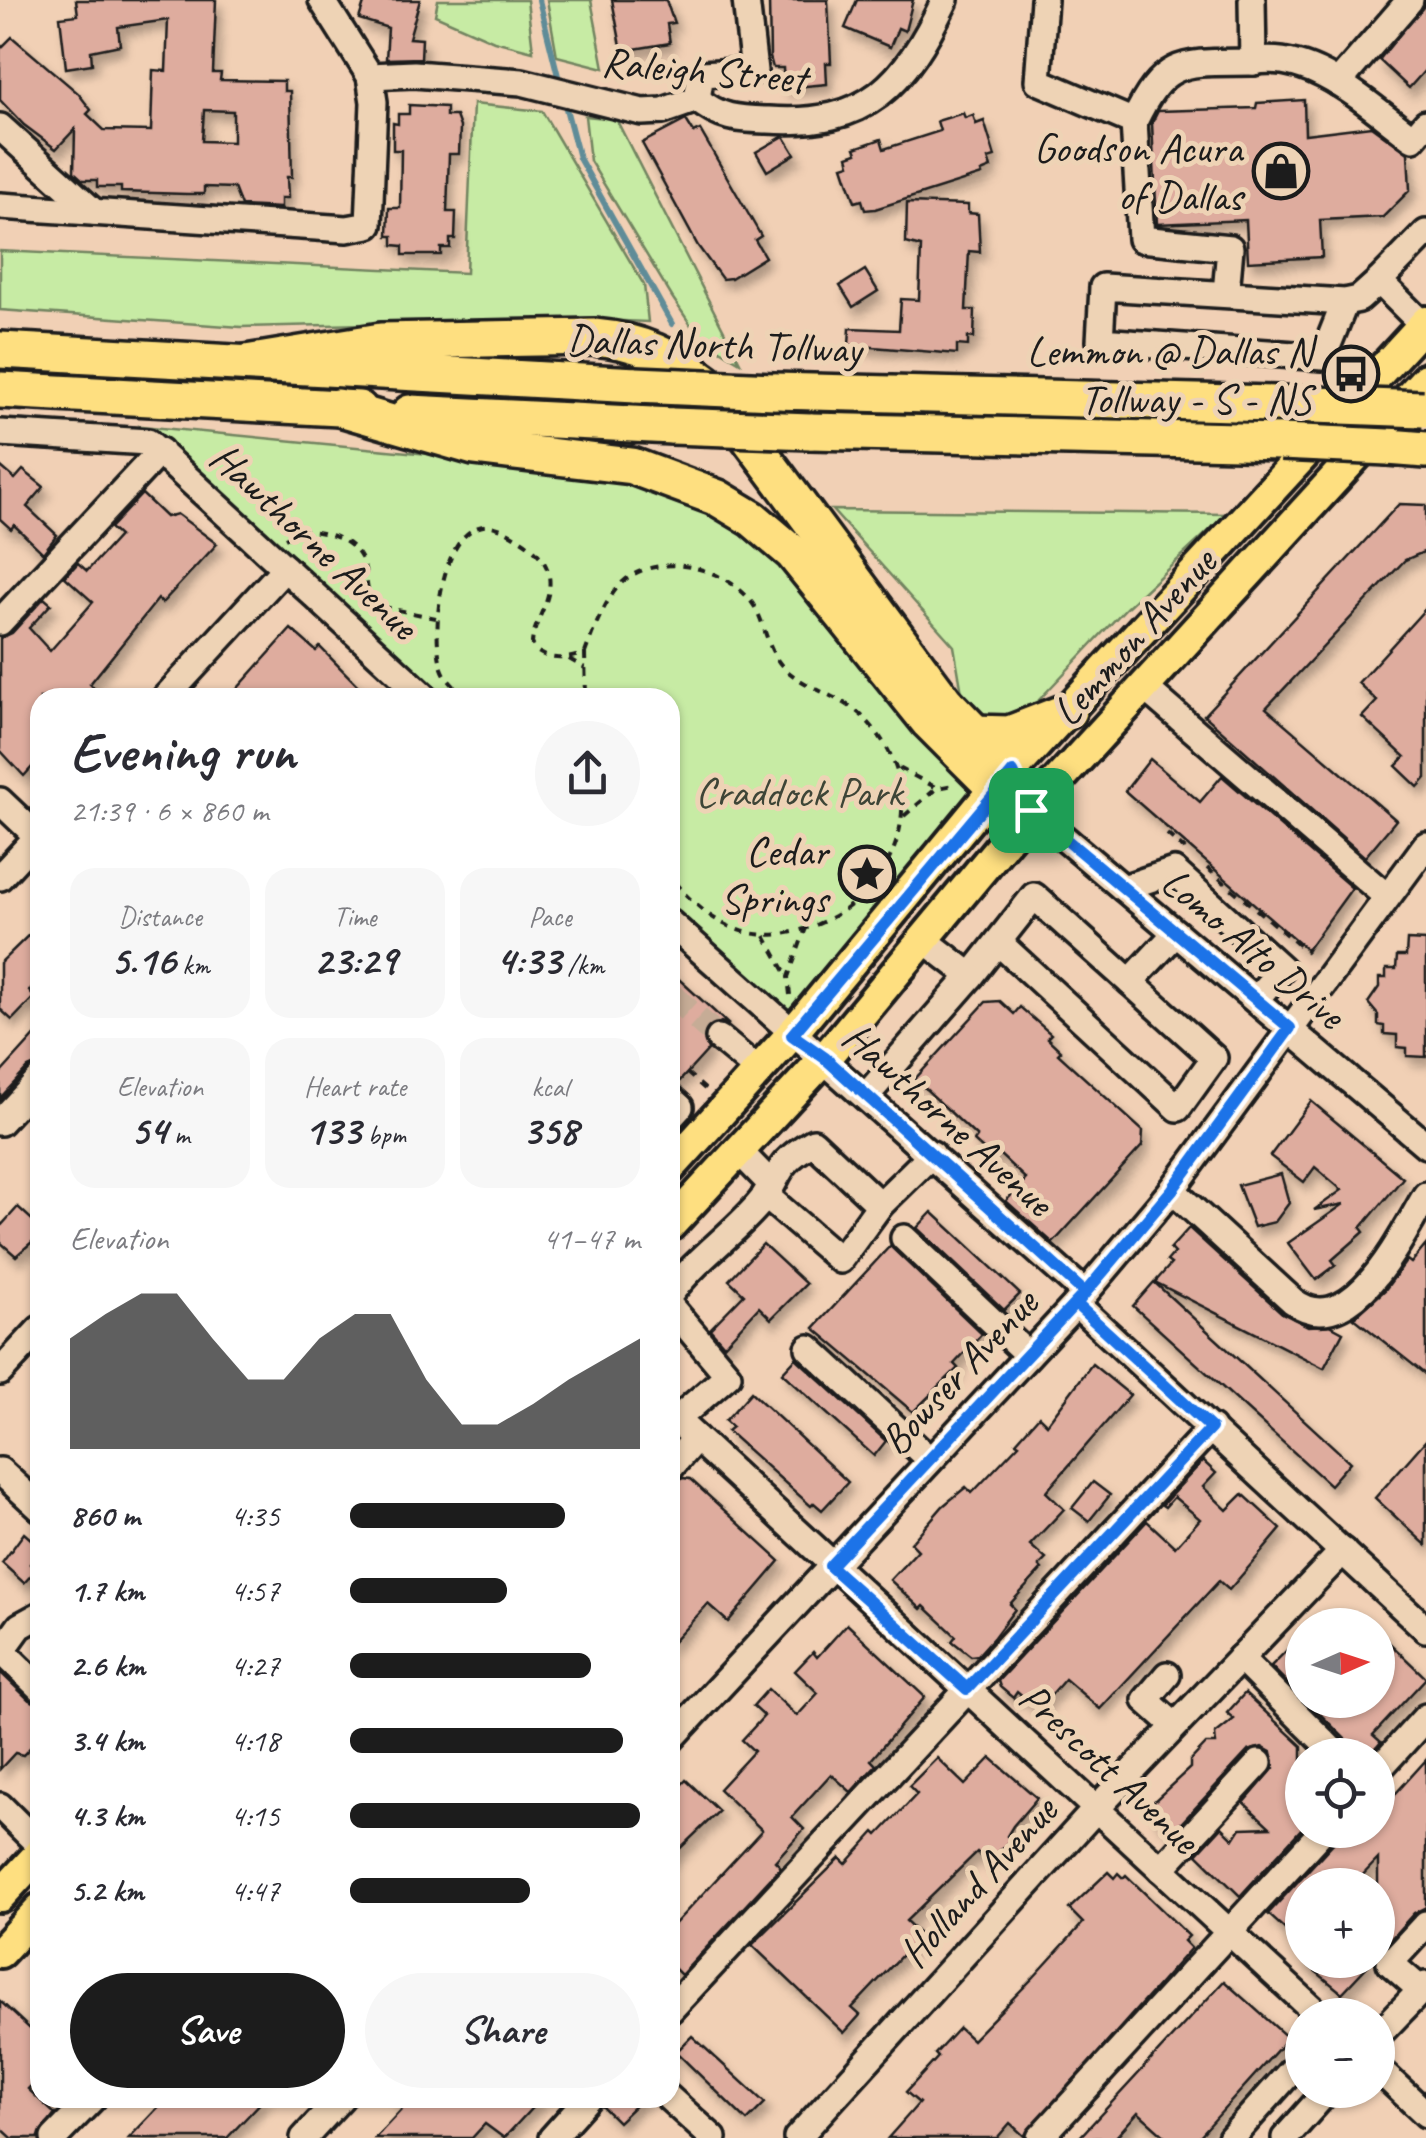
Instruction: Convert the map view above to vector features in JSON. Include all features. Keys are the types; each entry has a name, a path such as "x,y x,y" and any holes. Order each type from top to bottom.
{"highway":[{"path":"246,363 381,341 594,337 623,340 678,360 709,384 831,552 973,733 993,781"},
{"name":"Dallas North Tollway","path":"0,350 774,391 1314,405 1425,399"},
{"name":"Dallas North Tollway","path":"0,390 672,426 1281,442 1426,450"},
{"path":"337,407 474,447 632,466 718,498 753,519 793,554 929,722 993,781"},
{"path":"973,733 1009,734 1068,711"}],"main road":[{"name":"Lemmon Avenue","path":"680,1157 759,1071 790,1021 993,781 1068,711 1425,326"},
{"name":"Lemmon Avenue","path":"680,1214 825,1058 1031,810 1425,399"},
{"path":"0,1896 30,1861"},
{"path":"0,1952 30,1927"}],"street":[{"path":"0,206 347,229 370,225 374,102 370,76 322,0"},
{"path":"697,100 701,74 754,71 746,0"},
{"name":"Raleigh Street","path":"370,76 414,74 494,79 555,89 611,107 663,111 697,100 718,117 796,122 863,109 907,68 945,0"},
{"path":"1044,0 1038,81 1134,122"},
{"path":"1252,0 1253,62"},
{"path":"1338,83 1410,0"},
{"path":"1226,293 1230,248 1141,239 1134,122 1151,86 1171,70 1192,64 1253,62 1279,56 1338,83 1422,137"},
{"path":"0,127 94,212"},
{"path":"1345,302 1323,357 1100,341 1103,287 1345,302 1360,298 1426,233"},
{"path":"1379,281 1425,326"},
{"path":"0,432 154,447"},
{"path":"0,622 154,447"},
{"name":"Hawthorne Avenue","path":"154,447 415,688"},
{"path":"174,688 285,568"},
{"path":"1145,688 1386,896"},
{"name":"Lomo Alto Drive","path":"993,781 1426,1145"},
{"path":"0,801 30,829"},
{"name":"Bowser Avenue","path":"680,1729 1080,1299 1172,1190 1426,845"},
{"path":"0,876 30,846"},
{"path":"1123,888 1174,872 1282,969 1256,999"},
{"path":"867,1095 971,976 1034,896 1214,1058 1178,1108 998,942"},
{"name":"Hawthorne Avenue","path":"680,931 790,1021 825,1058 932,1154 1211,1428 1426,1628"},
{"path":"1130,982 1176,932"},
{"path":"922,939 971,976"},
{"path":"719,1038 759,1071"},
{"path":"0,1122 30,1090"},
{"path":"680,1281 768,1189 786,1158 813,1142 880,1204"},
{"path":"739,1151 768,1189 840,1260 880,1204 932,1154"},
{"path":"1172,1190 1293,1301 1314,1310 1342,1305 1364,1290 1426,1195"},
{"path":"904,1238 1028,1355"},
{"path":"680,1318 728,1375 680,1412"},
{"path":"0,1372 30,1340"},
{"path":"809,1348 930,1460"},
{"name":"Prescott Avenue","path":"680,1423 1301,1998"},
{"path":"680,1999 1211,1428"},
{"path":"680,1456 696,1438"},
{"path":"0,1471 30,1499"},
{"name":"Holland Avenue","path":"798,2138 1096,1809 1343,1551"},
{"path":"30,1620 20,1626 2,1651 30,1678"},
{"path":"1240,1658 1320,1738"},
{"path":"1167,1675 1146,1700 1174,1725"},
{"path":"1395,1751 1426,1717"},
{"path":"1161,1869 1260,1763"},
{"path":"0,1806 30,1838"},
{"path":"1040,2138 1307,1848"},
{"path":"1395,2018 1424,1988 1390,1963 1426,1924"},
{"path":"1231,2138 1285,2078"},
{"path":"1395,2085 1426,2114"},
{"path":"54,2138 83,2108"},
{"path":"304,2138 332,2108"},
{"path":"552,2138 579,2108"},
{"path":"680,2108 713,2138"},
{"path":"1285,2138 1312,2108"}],"path":[{"path":"457,688 443,672 436,618 443,581 465,535 476,527 499,528 532,548 548,569 547,600 533,634 535,650 550,658 568,659 585,653"},
{"path":"281,540 301,530 343,540 364,566 364,584 374,605 436,618"},
{"path":"586,688 585,653 622,582 638,572 662,568 706,570 732,584 754,605 770,647 785,668 858,712 899,768 937,788"},
{"path":"568,659 585,668"},
{"path":"680,888 706,916 736,931 765,936 806,928 839,912 869,888 890,856 904,816 899,768"},
{"path":"904,816 937,788 993,781"},
{"path":"1167,834 1307,952"},
{"path":"790,1021 788,977 806,928"},
{"path":"765,936 788,977"},
{"path":"687,1073 710,1093"}],"green space":[{"path":"438,0 527,0 533,51 494,41 435,15"},
{"path":"547,0 591,0 604,68 557,56"},
{"path":"473,104 542,111 644,285 648,322 572,319 241,327 0,310 0,251 466,273"},
{"path":"585,116 616,119 740,362 699,337 672,297 590,161"},
{"name":"Craddock Park","path":"141,426 583,469 675,489 762,540 969,786 969,791 802,1000 791,1009 781,1010 680,919 680,688 428,688"},
{"name":"Craddock Park","path":"832,510 1227,514 1126,608 1020,720 965,711 954,646"}],"building":[{"path":"76,0 216,0 213,73 221,73 220,80 284,81 284,91 290,91 292,177 287,177 288,198 281,198 281,208 241,206 234,188 204,187 204,194 187,194 121,192 121,187 97,187 97,180 83,180 74,172 75,129 56,149 24,125 0,100 0,49 12,37 78,93 91,110 87,114 104,130 151,131 153,70 166,71 168,20 118,27 120,45 91,51 92,64 66,68 60,17 78,15","holes":["204,110 233,111 233,142 202,141"]},
{"path":"365,0 420,0 409,38 422,39 421,58 386,59 388,28 359,19"},
{"path":"612,0 666,0 674,23 667,24 670,43 622,51"},
{"path":"769,0 828,0 831,63 826,63 827,84 784,88 783,68 773,68 770,57"},
{"path":"857,0 913,0 905,31 898,28 890,47 845,28"},
{"path":"1426,2 1426,69 1409,88 1379,60"},
{"name":"Goodson Acura of Dallas","path":"1304,100 1305,134 1371,126 1408,153 1410,190 1383,217 1320,220 1322,257 1248,261 1246,220 1157,224 1152,123 1158,111 1256,108 1257,103"},
{"path":"409,105 446,107 446,116 456,116 460,127 459,154 449,154 447,212 456,212 455,239 450,239 450,248 441,248 441,255 403,255 403,246 393,245 393,236 388,236 389,208 400,208 401,150 393,150 393,123 398,124 398,114 409,114"},
{"path":"963,113 965,118 973,115 976,124 984,121 995,157 988,159 991,168 982,175 875,209 865,210 862,200 855,202 843,166 850,164 848,156 857,153 855,148 881,139 884,149 940,131 937,121"},
{"path":"686,120 694,133 700,130 761,236 755,240 765,257 731,278 722,279 698,246 642,143"},
{"path":"784,136 795,154 767,171 756,152"},
{"path":"907,203 968,205 968,213 978,214 980,252 969,251 966,310 975,310 974,338 968,337 968,346 957,345 957,354 849,345 850,328 899,330 901,299 919,300 921,247 906,243"},
{"path":"865,270 878,291 853,307 840,286"},
{"path":"0,466 15,479 23,470 44,487 27,507 57,535 43,553 14,525 11,529 0,519"},
{"path":"142,494 166,517 177,514 217,544 162,603 158,599 90,684 94,688 30,688 30,769 24,776 0,750 0,638 12,633 44,598 51,604 29,628 50,651 93,602 65,577 78,563 87,571 119,536 110,528"},
{"path":"1399,504 1426,505 1426,551 1405,560 1266,708 1396,820 1365,857 1204,715"},
{"path":"1426,608 1426,778 1418,787 1396,766 1405,757 1362,717 1377,701 1358,683"},
{"path":"291,629 316,651 320,647 360,688 238,688"},
{"path":"1150,759 1200,802 1222,776 1352,888 1307,950 1125,791"},
{"path":"30,934 30,1001 12,1020 0,1009 0,963"},
{"path":"1407,940 1426,941 1426,1057 1407,1056 1407,1048 1397,1047 1397,1035 1384,1034 1384,1026 1378,1025 1378,1015 1368,1003 1379,987 1379,978 1386,978 1386,969 1396,969 1397,956 1406,956"},
{"path":"680,980 729,1025 721,1022 707,1027 703,1036 708,1050 680,1081"},
{"path":"1000,1001 1014,1014 1020,1007 1051,1034 1047,1038 1061,1051 1058,1054 1143,1131 1142,1146 1053,1243 1006,1201 1026,1179 998,1153 993,1158 974,1141 977,1137 915,1079 986,1002"},
{"path":"30,1041 30,1067 0,1098 0,1074"},
{"path":"1311,1101 1403,1178 1361,1228 1364,1232 1332,1260 1336,1265 1316,1280 1288,1243 1344,1204 1314,1210 1342,1190 1315,1167 1304,1182 1270,1156"},
{"path":"1281,1174 1289,1203 1275,1222 1254,1227 1238,1185"},
{"path":"18,1207 30,1218 30,1244 16,1256 0,1242 0,1227"},
{"path":"932,1212 1020,1294 1004,1310 917,1228"},
{"path":"1189,1228 1282,1313 1308,1326 1330,1325 1343,1332 1324,1368 1155,1282 1171,1264 1167,1261 1174,1253 1170,1249"},
{"path":"763,1244 806,1284 771,1319 759,1307 724,1345 710,1329 744,1294 729,1280"},
{"path":"1426,1245 1426,1375 1354,1318"},
{"path":"890,1246 982,1334 954,1364 958,1368 913,1412 814,1328"},
{"path":"1154,1282 1350,1462 1330,1485 1133,1306"},
{"path":"796,1358 886,1441 874,1456 782,1373"},
{"path":"1092,1364 1130,1395 1046,1492 1064,1509 1030,1545 1046,1559 1039,1566 1042,1569 1010,1604 1015,1609 994,1637 978,1655 971,1656 952,1641 956,1636 890,1580 918,1550 911,1543 943,1506 966,1487 972,1493 1019,1444 1016,1442 1039,1416 1047,1424"},
{"path":"751,1392 848,1482 822,1510 814,1503 811,1506 727,1431 732,1427 725,1421"},
{"path":"1426,1440 1426,1545 1375,1498"},
{"path":"1203,1461 1216,1473 1203,1487 1227,1510 1243,1494 1281,1529 1229,1590 1219,1581 1100,1709 1065,1679 1038,1710 1017,1692 1013,1698 1000,1687 998,1681 1147,1521 1175,1547 1200,1519 1174,1497 1165,1507 1162,1505"},
{"path":"680,1479 690,1479 780,1561 728,1622 708,1604 680,1634"},
{"path":"1093,1482 1110,1495 1089,1521 1072,1508"},
{"path":"24,1533 30,1538 30,1576 24,1583 2,1563"},
{"path":"847,1624 925,1697 871,1760 876,1765 851,1792 831,1774 792,1817 804,1829 775,1861 781,1867 681,1975 680,1918 762,1830 719,1789 754,1751 742,1740 764,1716 753,1706 768,1689 797,1716 818,1693 795,1671 813,1652 817,1657"},
{"path":"1395,1648 1426,1678 1395,1711"},
{"path":"1285,1652 1285,1680 1271,1666"},
{"path":"0,1672 30,1700 30,1748 23,1755 15,1753 0,1769"},
{"path":"1245,1693 1293,1738 1285,1738 1285,1847 1240,1896 1197,1854 1222,1827 1234,1839 1241,1828 1270,1827 1244,1803 1274,1768 1271,1752 1262,1747 1248,1751 1172,1833 1152,1815 1152,1803 1190,1768 1190,1761 1206,1744 1216,1744 1215,1734 1234,1719 1227,1713"},
{"path":"1324,1718 1389,1718 1373,1735 1376,1738 1344,1738"},
{"path":"937,1758 965,1785 991,1758 1037,1798 1013,1826 1007,1836 1011,1839 988,1863 977,1852 906,1921 921,1935 852,2008 860,2015 844,2033 752,1945 840,1858 846,1864 875,1832 878,1835 917,1794 909,1786"},
{"path":"1426,1760 1426,1907 1414,1913 1395,1934 1395,1868 1378,1868 1378,1859 1369,1868 1310,1868 1329,1848 1395,1848 1395,1794"},
{"path":"686,1780 719,1811 680,1848 680,1786"},
{"path":"1108,1872 1114,1878 1118,1873 1123,1878 1126,1875 1189,1936 1184,1941 1191,1948 1024,2136 1010,2123 997,2138 888,2138 919,2103 906,2092 938,2057 935,2054 959,2028 972,2040 1033,1978 1083,1923 1069,1909"},
{"path":"1285,1895 1285,1929 1268,1914"},
{"path":"1324,1978 1356,1978 1342,1993"},
{"path":"1224,1981 1285,2035 1285,2041 1198,2138 1167,2138 1138,2112 1115,2138 1079,2138"},
{"path":"0,2001 30,2029 30,2108 49,2108 55,2114 38,2138 12,2138 0,2127"},
{"path":"692,2036 765,2103 747,2121 680,2056 680,2048"},
{"path":"158,2108 256,2108 227,2138 129,2138"},
{"path":"403,2108 532,2108 504,2138 485,2124 472,2138 375,2138"},
{"path":"604,2108 633,2108 618,2122"}],"waterway":[{"path":"539,0 560,84"},
{"path":"564,101 579,158 672,324"}],"tunnel":[{"path":"680,1003 719,1038"}],"place":[{"name":"Goodson Acura of Dallas","path":"1281,171"},
{"name":"Lemmon @ Dallas N Tollway - S - NS","path":"1351,374"},
{"name":"Cedar Springs","path":"867,874"}],"route":[{"path":"1031,810 1013,772 986,799 792,1035 825,1058 1085,1293 1076,1304 1211,1428 967,1689 830,1566 1085,1293 1172,1190 1290,1028 1031,810"}]}
